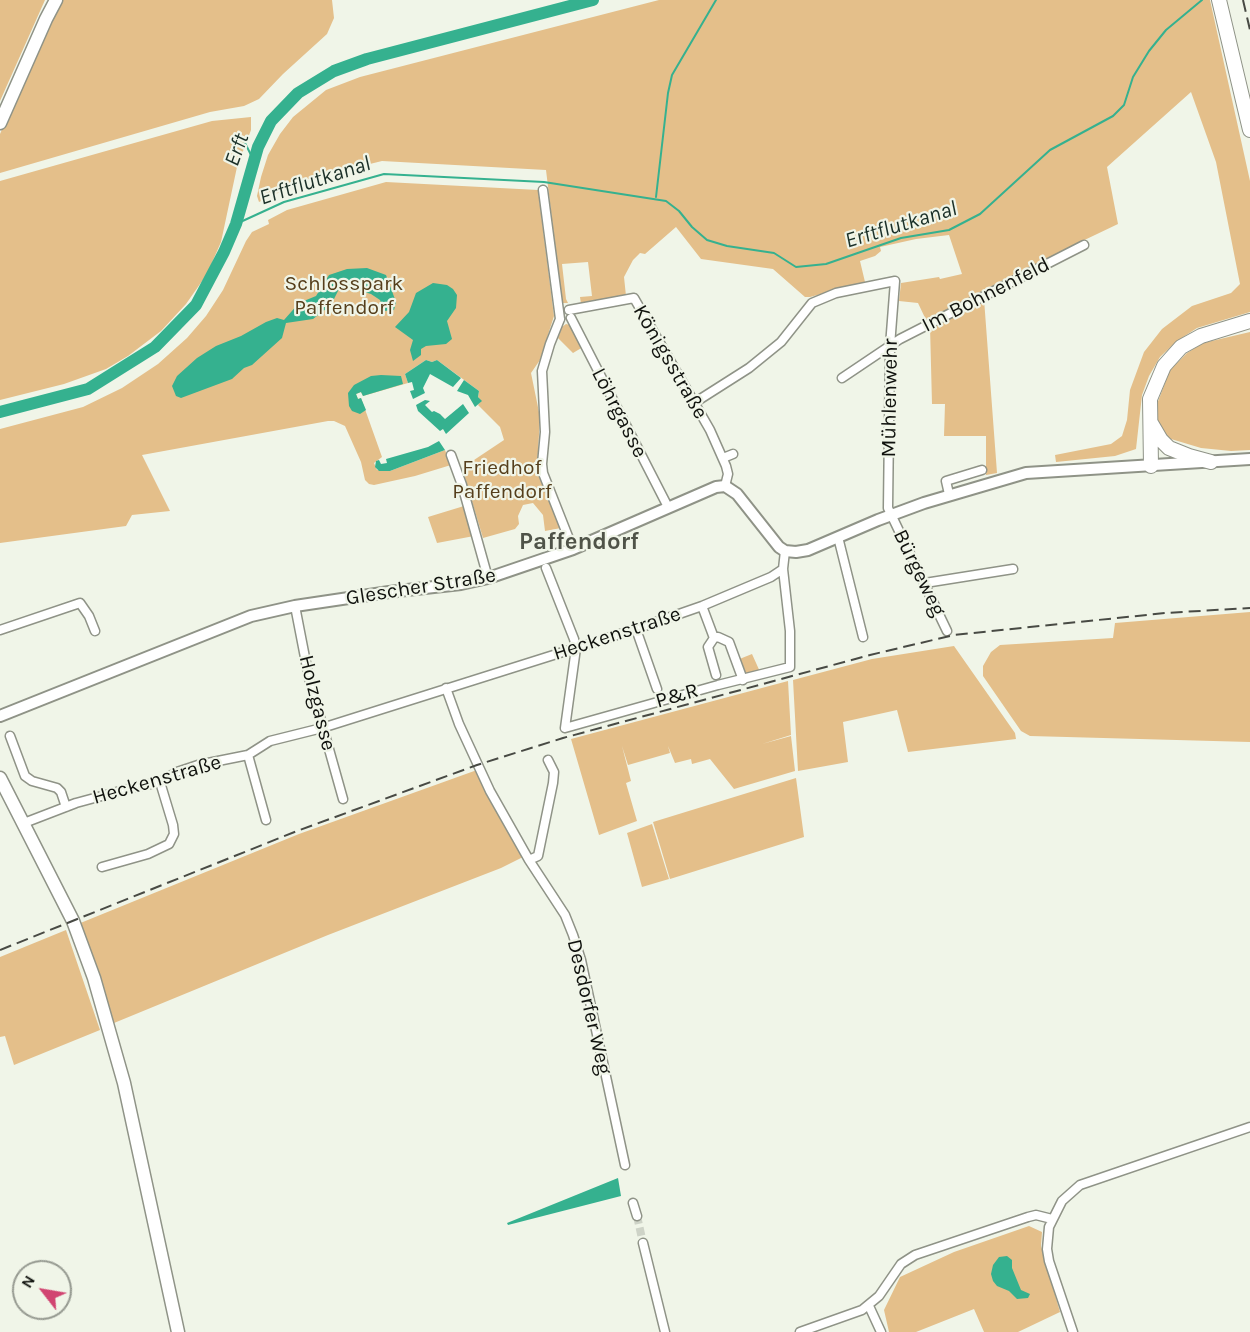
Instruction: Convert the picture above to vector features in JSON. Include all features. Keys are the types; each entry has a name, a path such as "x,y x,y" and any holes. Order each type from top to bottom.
{"main road":[{"path":"0,123 56,0"},
{"path":"1220,3 1250,130"},
{"path":"1152,466 1150,399 1164,366 1181,347 1200,336 1250,321"},
{"path":"1150,421 1161,440 1169,448 1211,462"},
{"path":"0,778 73,921 94,978 124,1083 178,1332"}],"street":[{"path":"543,190 565,315 550,344 542,371 545,432 542,464 543,473 573,549"},
{"name":"Im Bohnenfeld","path":"842,378 900,339 1084,245"},
{"name":"Mühlenwehr","path":"694,403 749,368 781,342 812,303 836,293 895,281 890,346 888,508 891,514"},
{"name":"Königsstraße","path":"565,315 634,298 723,459 728,474 725,486"},
{"name":"Löhrgasse","path":"565,315 668,507"},
{"path":"723,459 733,454"},
{"path":"451,455 462,485 488,578"},
{"path":"725,486 737,494 779,547 785,551 796,552 808,550 891,514 948,494 1026,473 1250,459"},
{"path":"948,494 946,481 982,470"},
{"name":"Glescher Straße","path":"0,716 138,663 230,623 295,606 461,584 488,578 573,549 716,487 725,486"},
{"name":"Bürgeweg","path":"891,514 947,631"},
{"path":"838,537 863,637"},
{"path":"783,569 785,551"},
{"path":"546,568 576,648"},
{"path":"925,583 1013,568"},
{"name":"Heckenstraße","path":"24,823 66,807 135,786 160,782 177,772 198,765 248,755 270,741 322,728 636,629 702,606 771,577 783,569"},
{"name":"P&R","path":"576,648 565,728 790,667 790,631 783,569"},
{"path":"0,630 80,603 95,631"},
{"name":"Holzgasse","path":"295,606 309,678 343,799"},
{"path":"702,606 714,638"},
{"path":"636,629 657,689"},
{"path":"714,638 718,637 729,642 743,680"},
{"path":"714,638 708,646 716,675"},
{"name":"Desdorfer Weg","path":"446,688 459,724 490,791 529,860 565,915 581,960 625,1165"},
{"name":"Heckenstraße","path":"10,736 25,776 32,781 57,788 61,792 66,807"},
{"name":"Heckenstraße","path":"248,755 266,820"},
{"path":"529,860 538,856 553,783 554,772 548,760"},
{"path":"102,867 158,850 169,844 174,834 173,825 160,782"},
{"path":"1073,1332 1049,1261 1047,1239 1052,1219 1062,1201 1080,1185 1250,1127"},
{"path":"633,1203 637,1216"},
{"path":"800,1332 869,1306 879,1296 901,1264 915,1255 1028,1217 1041,1216 1052,1219"},
{"path":"643,1243 665,1332"},
{"path":"869,1306 881,1332"}],"green space":[{"path":"0,0 45,0 0,101"},
{"path":"62,0 332,0 334,18 327,34 259,99 244,106 210,112 0,173 0,134 49,22"},
{"path":"659,0 1210,0 1250,181 1250,312 1197,328 1177,341 1160,357 1149,376 1142,395 1136,449 1115,456 1056,462 1055,455 1111,444 1122,436 1127,420 1130,390 1144,352 1162,329 1192,306 1231,293 1240,284 1216,162 1191,92 1107,167 1118,224 1074,245 1066,253 927,322 918,303 899,301 901,283 962,274 949,235 880,247 881,251 875,256 860,261 865,282 805,297 773,269 701,259 676,227 645,254 640,253 633,260 624,277 626,296 581,304 580,297 592,296 588,262 562,264 568,303 562,303 546,170 382,161 305,180 259,202 257,196 261,177 268,155 280,134 293,117 326,90 360,77"},
{"path":"251,117 251,130 237,167 221,242 207,274 186,304 161,331 128,356 106,369 64,384 0,400 0,181 212,121"},
{"name":"Schlosspark Paffendorf","path":"386,182 538,190 554,316 540,360 531,373 540,417 537,469 546,495 551,498 561,528 545,531 543,515 533,503 523,505 518,516 519,524 515,529 483,538 462,468 504,440 500,427 478,405 481,401 478,397 479,391 437,360 432,362 426,360 405,374 408,383 363,396 361,392 356,394 358,399 361,398 382,457 374,463 377,470 390,471 445,450 451,465 415,476 374,485 369,484 365,480 361,462 345,426 328,421 142,455 170,511 132,515 126,526 0,543 0,429 83,407 122,388 158,364 187,338 206,316 223,290 246,241 252,232 269,224 268,220 287,210"},
{"path":"984,299 997,473 986,475 986,436 944,436 945,404 932,404 930,326"},
{"path":"566,324 570,325 583,347 573,353 558,338 562,327"},
{"path":"1250,332 1250,450 1201,448 1171,439 1161,433 1157,422 1157,404 1170,370 1187,353 1203,343"},
{"path":"464,506 474,536 437,543 428,517"},
{"path":"1250,612 1250,742 1030,736 1021,731 983,676 983,666 991,652 1000,645 1113,638 1115,623"},
{"path":"954,646 1015,733 1016,739 908,752 897,710 843,722 848,762 798,771 793,680 872,659"},
{"path":"752,654 761,674 743,678 737,660"},
{"path":"788,681 791,735 762,744 791,736 795,771 734,789 710,759 692,764 691,759 675,763 668,746 670,753 628,765 622,746 631,781 626,783 637,821 599,835 571,739"},
{"path":"477,770 523,857 501,868 328,935 114,1023 78,924 299,834"},
{"path":"796,778 804,837 670,879 653,822"},
{"path":"652,824 669,879 642,887 627,833"},
{"path":"66,930 100,1030 14,1065 5,1036 0,1037 0,957"},
{"path":"1029,1226 1042,1232 1041,1246 1060,1312 1018,1332 984,1332 974,1309 916,1332 889,1332 884,1310 900,1277 954,1252"}],"shaded area":[{"path":"367,268 386,275 396,302 394,310 384,311 380,300 371,294 344,286 339,289 331,305 313,319 286,323 282,338 252,365 244,368 232,379 181,398 176,396 172,386 177,376 197,358 216,346 241,336 266,322 277,318 284,320 299,303 316,296 329,275 347,269"},
{"path":"433,283 447,285 457,295 456,308 447,321 452,339 446,344 426,346 421,349 421,355 413,361 410,350 413,340 395,327 409,312 416,293"},
{"path":"426,360 432,362 437,360 461,378 453,387 430,374 423,388 425,393 413,399 410,391 414,390 412,382 408,383 405,374"},
{"path":"371,376 401,376 403,384 363,396 361,392 356,394 358,399 361,398 366,410 360,414 352,411 349,406 348,393 354,385"},
{"path":"464,380 479,391 478,397 482,401 475,407 468,395 457,391"},
{"path":"425,400 430,401 425,405 432,412 440,414 445,419 463,404 469,413 446,434 443,429 440,431 418,411 416,405"},
{"path":"439,441 445,450 390,471 379,471 375,467 376,461 379,460 381,464 387,463 386,459 428,447"},
{"path":"618,1178 621,1196 508,1225 507,1223"},
{"path":"1007,1256 1012,1260 1012,1268 1021,1290 1030,1294 1028,1298 1017,1299 993,1281 991,1274 993,1265 999,1257"}],"waterway":[{"name":"Erft","path":"0,412 88,389 155,347 196,305 236,224 258,147 271,121 298,93 334,71 367,59 593,0"},
{"name":"Erftflutkanal","path":"656,197 672,75 716,0"},
{"name":"Erftflutkanal","path":"236,224 284,202 384,174 544,182 666,201 707,240 727,246 774,253 796,267 826,264 901,238 949,230 980,214 1050,150 1113,116 1124,105 1133,77 1149,51 1166,30 1202,0"},
{"path":"244,141 254,161"}],"tunnel":[{"path":"637,1216 643,1243"}],"railway":[{"path":"1243,0 1250,30"},
{"path":"0,950 297,831 477,765 563,738 870,655 954,635 1165,613 1250,608"}],"district":[{"name":"Paffendorf","path":"579,542"}],"park label":[{"name":"Friedhof Paffendorf","path":"502,480"}]}
